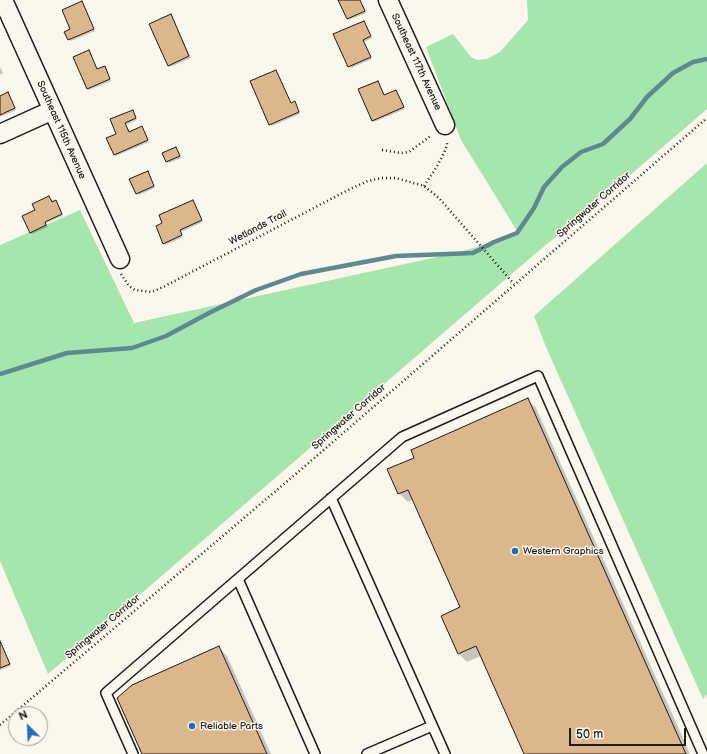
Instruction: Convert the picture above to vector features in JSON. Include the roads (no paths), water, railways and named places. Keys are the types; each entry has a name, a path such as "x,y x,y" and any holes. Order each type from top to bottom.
{"street":[{"name":"Southeast 115th Avenue","path":"2,0 120,259"},
{"name":"Southeast 117th Avenue","path":"388,0 445,125"},
{"path":"0,134 53,110"}],"lane":[{"path":"133,754 106,693 402,437 538,376 703,754"},
{"path":"331,498 445,754"},
{"path":"238,579 315,754"},
{"path":"367,754 432,726"}],"waterway":[{"path":"0,374 67,353 132,348 166,336 256,290 301,274 396,256 473,253 494,242 517,233 534,208 544,187 562,167 581,152 603,144 630,119 647,97 673,73 693,62 707,59"}],"place":[{"name":"Western Graphics","path":"515,551"},
{"name":"Reliable Parts","path":"192,726"}]}
